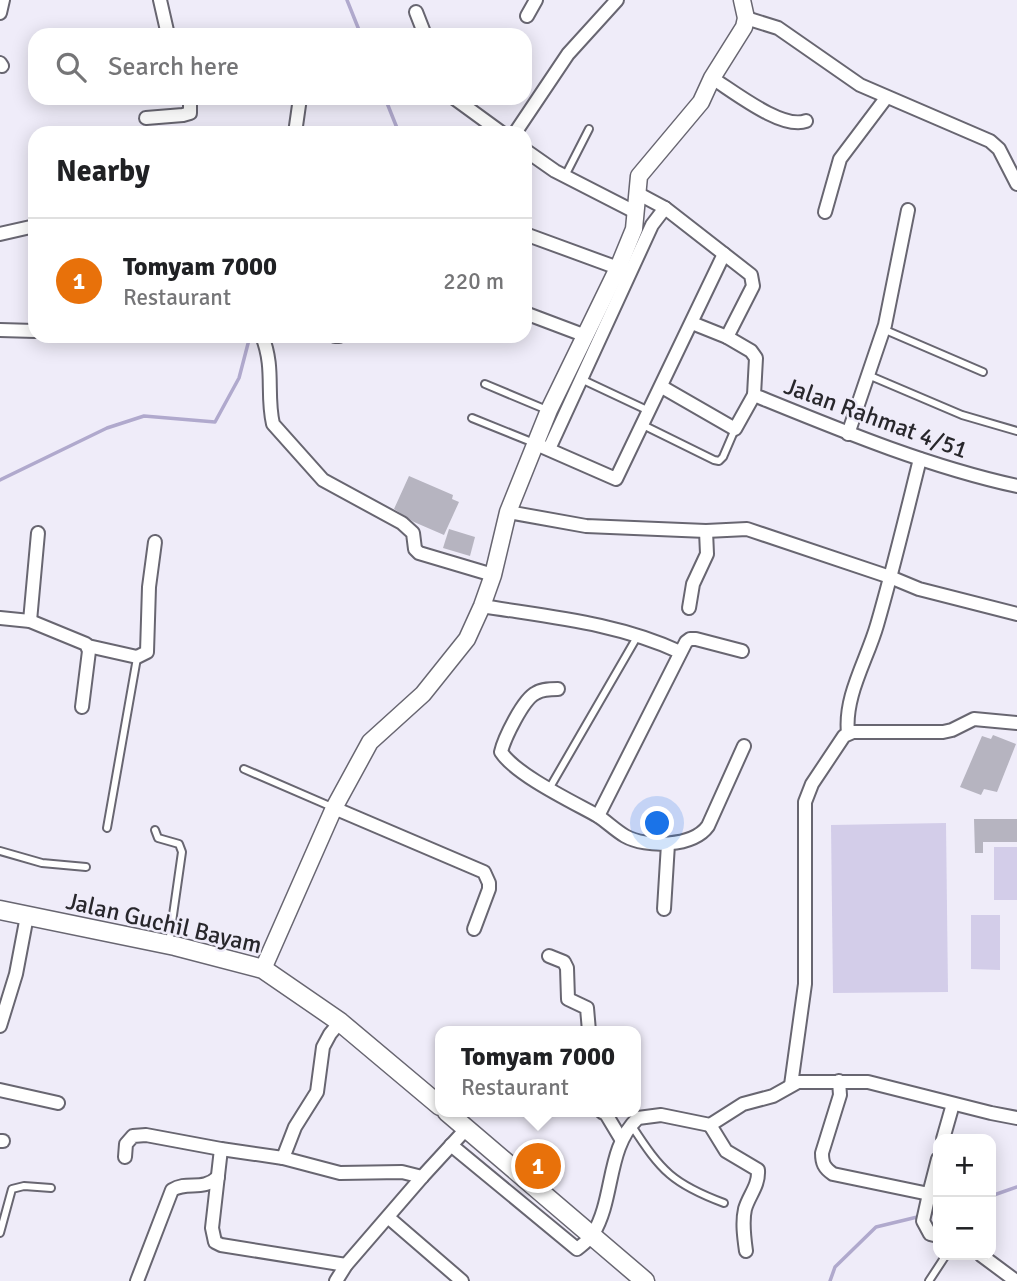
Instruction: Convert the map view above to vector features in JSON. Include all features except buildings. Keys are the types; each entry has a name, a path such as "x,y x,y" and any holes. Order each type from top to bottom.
{"main road":[{"name":"Jalan Guchil Bayam","path":"0,910 168,945 262,969 340,1023 435,1102"},
{"path":"453,1117 645,1281"}],"street":[{"path":"0,13 3,0"},
{"path":"160,0 166,28"},
{"path":"527,16 536,0"},
{"path":"520,126 568,54 617,0"},
{"path":"542,447 549,410 634,229 639,176 701,102 712,78 744,27 746,18 742,0"},
{"path":"416,12 422,28"},
{"path":"746,18 778,28 860,85 990,141 999,149 1017,184"},
{"path":"712,78 781,121 797,124 806,121"},
{"path":"825,212 841,159 886,98"},
{"path":"146,118 183,116 190,113 190,105"},
{"path":"296,126 299,105"},
{"path":"464,105 492,126"},
{"path":"532,155 565,176 635,212"},
{"path":"637,193 665,208 751,275 753,286 727,337 692,323"},
{"path":"262,969 334,808 370,743 423,694 467,639 493,575 508,512 581,379 652,225 665,208"},
{"path":"848,434 883,329 908,210"},
{"path":"0,234 28,228"},
{"path":"532,237 618,268"},
{"path":"542,447 616,479 724,254"},
{"path":"532,316 586,335"},
{"path":"0,330 28,331"},
{"name":"Jalan Rahmat 4/51","path":"727,337 751,351 756,358 754,396 848,434 920,459 1017,486"},
{"path":"264,343 271,371 273,424 323,480 402,523 413,533 415,549 419,553 493,575"},
{"path":"662,387 735,429 754,396"},
{"path":"791,1085 805,984 805,802 812,783 848,733 848,714 856,681 876,629 920,459"},
{"path":"508,512 586,526 706,531 747,529 890,576 919,589 1017,614"},
{"path":"689,608 693,584 707,554 706,531"},
{"path":"30,621 38,533"},
{"path":"0,618 30,621 88,646 137,657 147,652 149,587 155,542"},
{"path":"482,606 606,626 638,635 680,652"},
{"path":"598,816 680,652 690,639 742,651"},
{"path":"82,707 88,646"},
{"path":"558,688 543,690 528,698 503,743 501,752 507,760 549,789 598,816 627,837 668,844 702,834 744,746"},
{"path":"848,733 943,732 974,719 1017,723"},
{"path":"334,808 484,872 489,889 474,929"},
{"path":"664,909 668,844"},
{"path":"0,1026 16,974 27,916"},
{"path":"549,956 564,962 567,968 568,999 587,1007 589,1026"},
{"path":"283,1158 295,1128 317,1092 323,1047 340,1023"},
{"path":"839,1081 840,1095 822,1153 826,1170 927,1201"},
{"path":"452,1145 577,1249 592,1235 602,1211 621,1139 638,1118 661,1115 710,1125 743,1104 773,1096 791,1085 839,1081 868,1082 1017,1118"},
{"path":"0,1090 58,1103"},
{"path":"944,1134 953,1104"},
{"path":"609,1117 621,1139"},
{"path":"710,1125 726,1151 758,1170 755,1190 745,1208 746,1251"},
{"path":"336,1281 346,1265 467,1128"},
{"path":"125,1157 126,1143 132,1136 146,1135 283,1158 340,1174 402,1172 422,1177"},
{"path":"221,1149 212,1228 215,1242 346,1265"},
{"path":"137,1281 172,1190 179,1186 203,1186 218,1177"},
{"path":"933,1178 923,1221 933,1235"},
{"path":"388,1218 462,1281"},
{"path":"988,1260 1016,1281"}],"lane":[{"path":"565,176 589,130"},
{"path":"883,329 984,372"},
{"path":"868,375 962,415 1017,431"},
{"path":"581,379 650,411"},
{"path":"485,384 549,410"},
{"path":"472,418 542,447"},
{"path":"643,425 719,461 735,429"},
{"path":"549,789 638,635"},
{"path":"107,828 137,657"},
{"path":"244,769 334,808"},
{"path":"155,830 158,838 179,844 182,852 168,945"},
{"path":"0,851 43,863 86,867"},
{"path":"631,1125 661,1167 676,1181 724,1203"},
{"path":"0,1233 12,1189 24,1186 51,1188"},
{"path":"929,1281 944,1260"}],"shaded area":[{"path":"946,823 948,992 833,993 831,825"},
{"path":"994,847 1017,847 1017,900 994,900"},
{"path":"971,915 1000,915 1000,970 971,969"}],"waterway":[{"path":"347,0 358,28"},
{"path":"388,105 396,126"},
{"path":"0,480 107,428 144,416 215,422 239,378 248,343"},
{"path":"996,1194 1017,1187"},
{"path":"830,1281 835,1267 876,1227 933,1213"}],"place":[{"name":"Tomyam 7000","path":"538,1166"}]}
